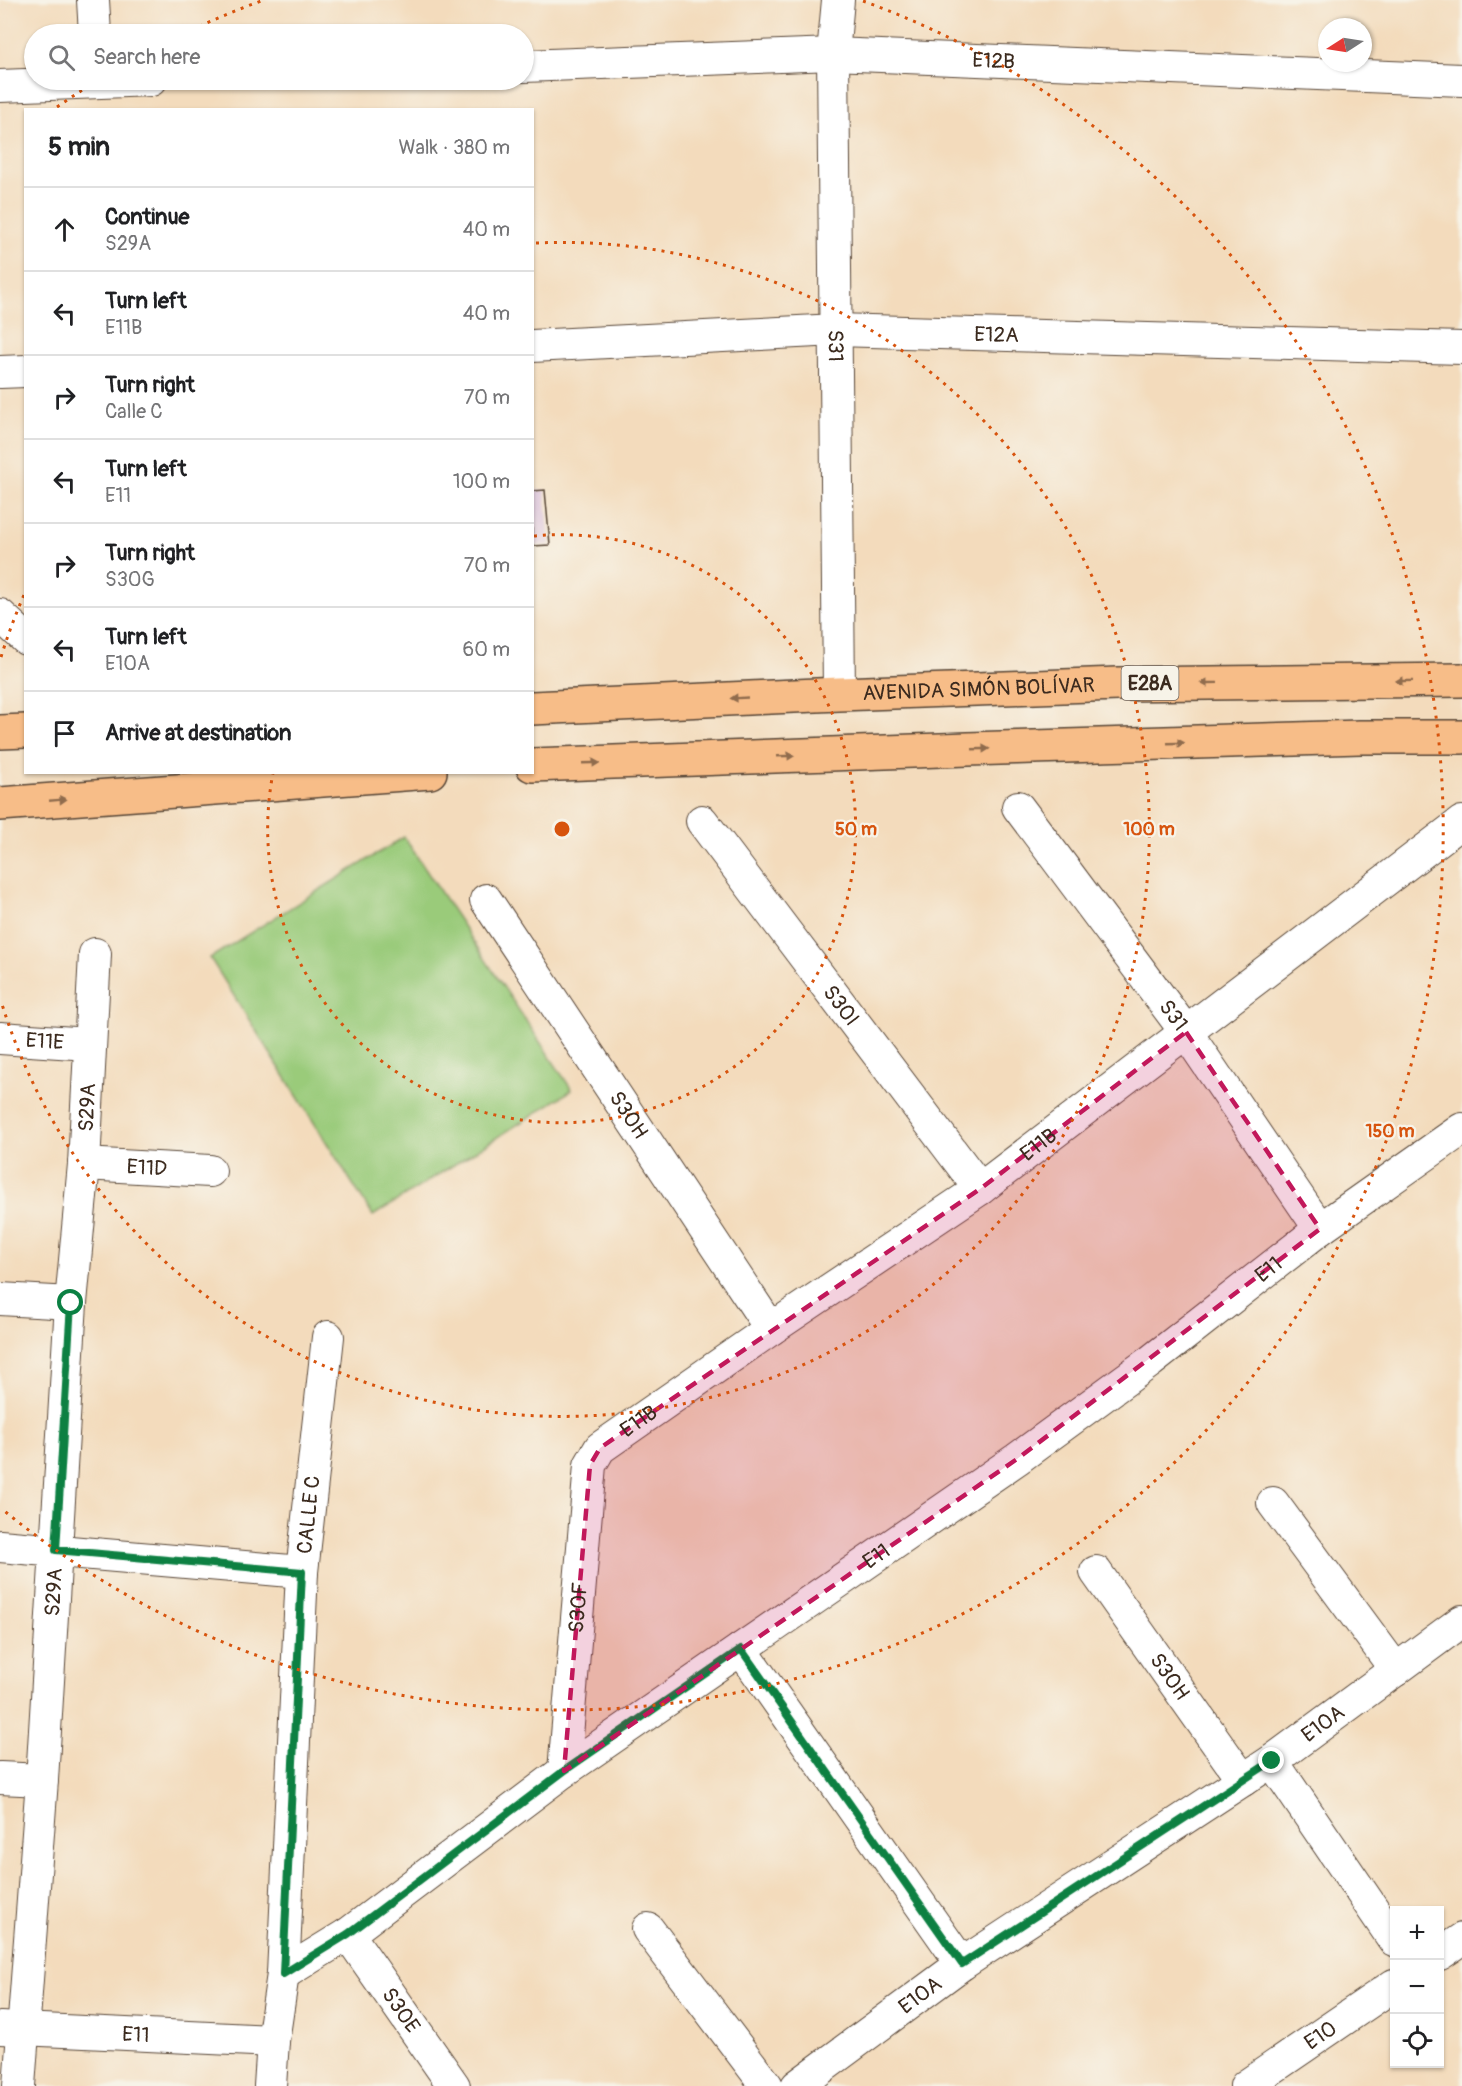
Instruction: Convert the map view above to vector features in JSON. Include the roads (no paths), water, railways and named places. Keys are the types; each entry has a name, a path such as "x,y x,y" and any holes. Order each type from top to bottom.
{"highway":[{"name":"AVENIDA SIMÓN BOLÍVAR","path":"534,708 1118,684 1462,680"},
{"path":"0,732 24,731"},
{"path":"534,765 1289,739 1462,737"},
{"path":"0,804 403,774"}],"street":[{"path":"93,0 94,24"},
{"name":"S31","path":"838,0 833,54 839,694"},
{"name":"E12B","path":"534,66 833,54 1462,80"},
{"path":"0,86 24,85"},
{"name":"E12A","path":"534,346 836,330 1462,348"},
{"path":"0,372 24,371"},
{"path":"0,615 24,637"},
{"name":"S31","path":"1018,807 1186,1032 1320,1229"},
{"name":"S30I","path":"702,821 980,1189"},
{"name":"E11B","path":"600,1449 771,1329 980,1189 1462,822"},
{"name":"S30H","path":"486,900 771,1329"},
{"name":"S29A","path":"19,2086 11,2029 42,1780 71,1303 84,1164 95,954"},
{"name":"E11E","path":"0,1038 89,1044"},
{"name":"E11","path":"283,1974 348,1934 564,1771 1017,1459 1152,1361 1320,1229 1462,1130"},
{"name":"E11D","path":"84,1164 210,1171"},
{"path":"0,1299 71,1303"},
{"name":"CALLE C","path":"270,2086 273,2041 283,1974 302,1572 328,1337"},
{"name":"S30F","path":"564,1771 590,1465 600,1449"},
{"path":"1273,1503 1396,1670"},
{"path":"0,1546 302,1572"},
{"name":"S30H","path":"1096,1572 1243,1780"},
{"name":"E10A","path":"797,2086 962,1964 1272,1761 1462,1621"},
{"path":"741,1649 962,1964"},
{"path":"1272,1761 1390,1933"},
{"path":"0,1778 42,1780"},
{"path":"648,1929 767,2086"},
{"name":"S30E","path":"348,1934 454,2086"},
{"path":"1444,1951 1462,1939"},
{"name":"E10","path":"1245,2086 1390,1988"},
{"name":"E11","path":"11,2029 273,2041"}]}
